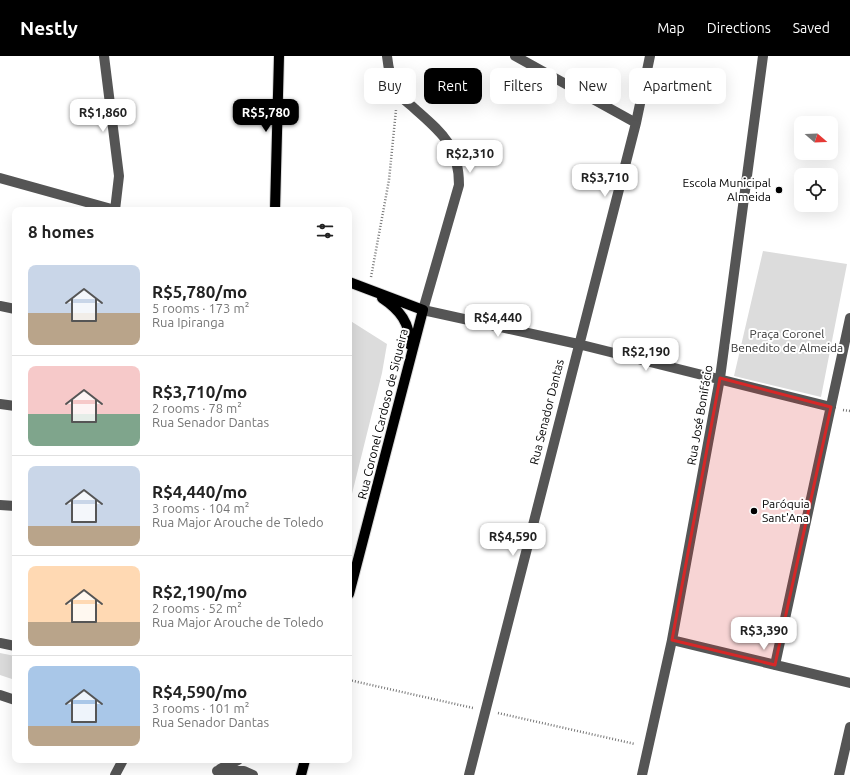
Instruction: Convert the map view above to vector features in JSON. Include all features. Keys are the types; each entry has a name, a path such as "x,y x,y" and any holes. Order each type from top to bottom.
{"main road":[{"path":"275,207 279,56"},
{"path":"352,283 423,310"},
{"path":"369,289 391,304 402,315 410,335 410,359"},
{"name":"Rua Coronel Cardoso de Siqueira","path":"352,582 423,310"},
{"path":"301,775 304,763"}],"street":[{"path":"104,56 119,176 115,207"},
{"path":"387,56 389,68"},
{"path":"515,56 636,123"},
{"name":"Rua Senador Dantas","path":"469,775 578,344 636,123 650,56"},
{"name":"Rua José Bonifácio","path":"642,775 672,640 720,378 764,56"},
{"path":"409,104 442,133 454,150 459,169 458,185 423,310 578,344 720,378 830,407"},
{"path":"0,178 104,207"},
{"path":"0,306 12,308"},
{"path":"775,665 850,318"},
{"path":"0,404 12,406"},
{"path":"0,505 12,506"},
{"path":"672,640 850,683"},
{"path":"0,643 12,645"},
{"path":"0,696 12,699"},
{"path":"839,775 850,727"},
{"path":"115,775 121,763"},
{"path":"215,773 233,763"},
{"path":"215,773 244,771 253,775"}],"path":[{"path":"369,289 389,180 397,104"}],"highlighted area":[{"path":"720,378 831,407 775,665 672,640"}],"green space":[{"name":"Praça Coronel Benedito de Almeida","path":"763,251 847,264 821,397 734,376"},
{"path":"352,322 387,344 382,373 352,494"},
{"path":"0,653 12,655 12,679 0,675"}],"place":[{"name":"Escola Municipal Almeida","path":"779,190"},
{"name":"Paróquia Sant'Ana","path":"754,511"}]}
